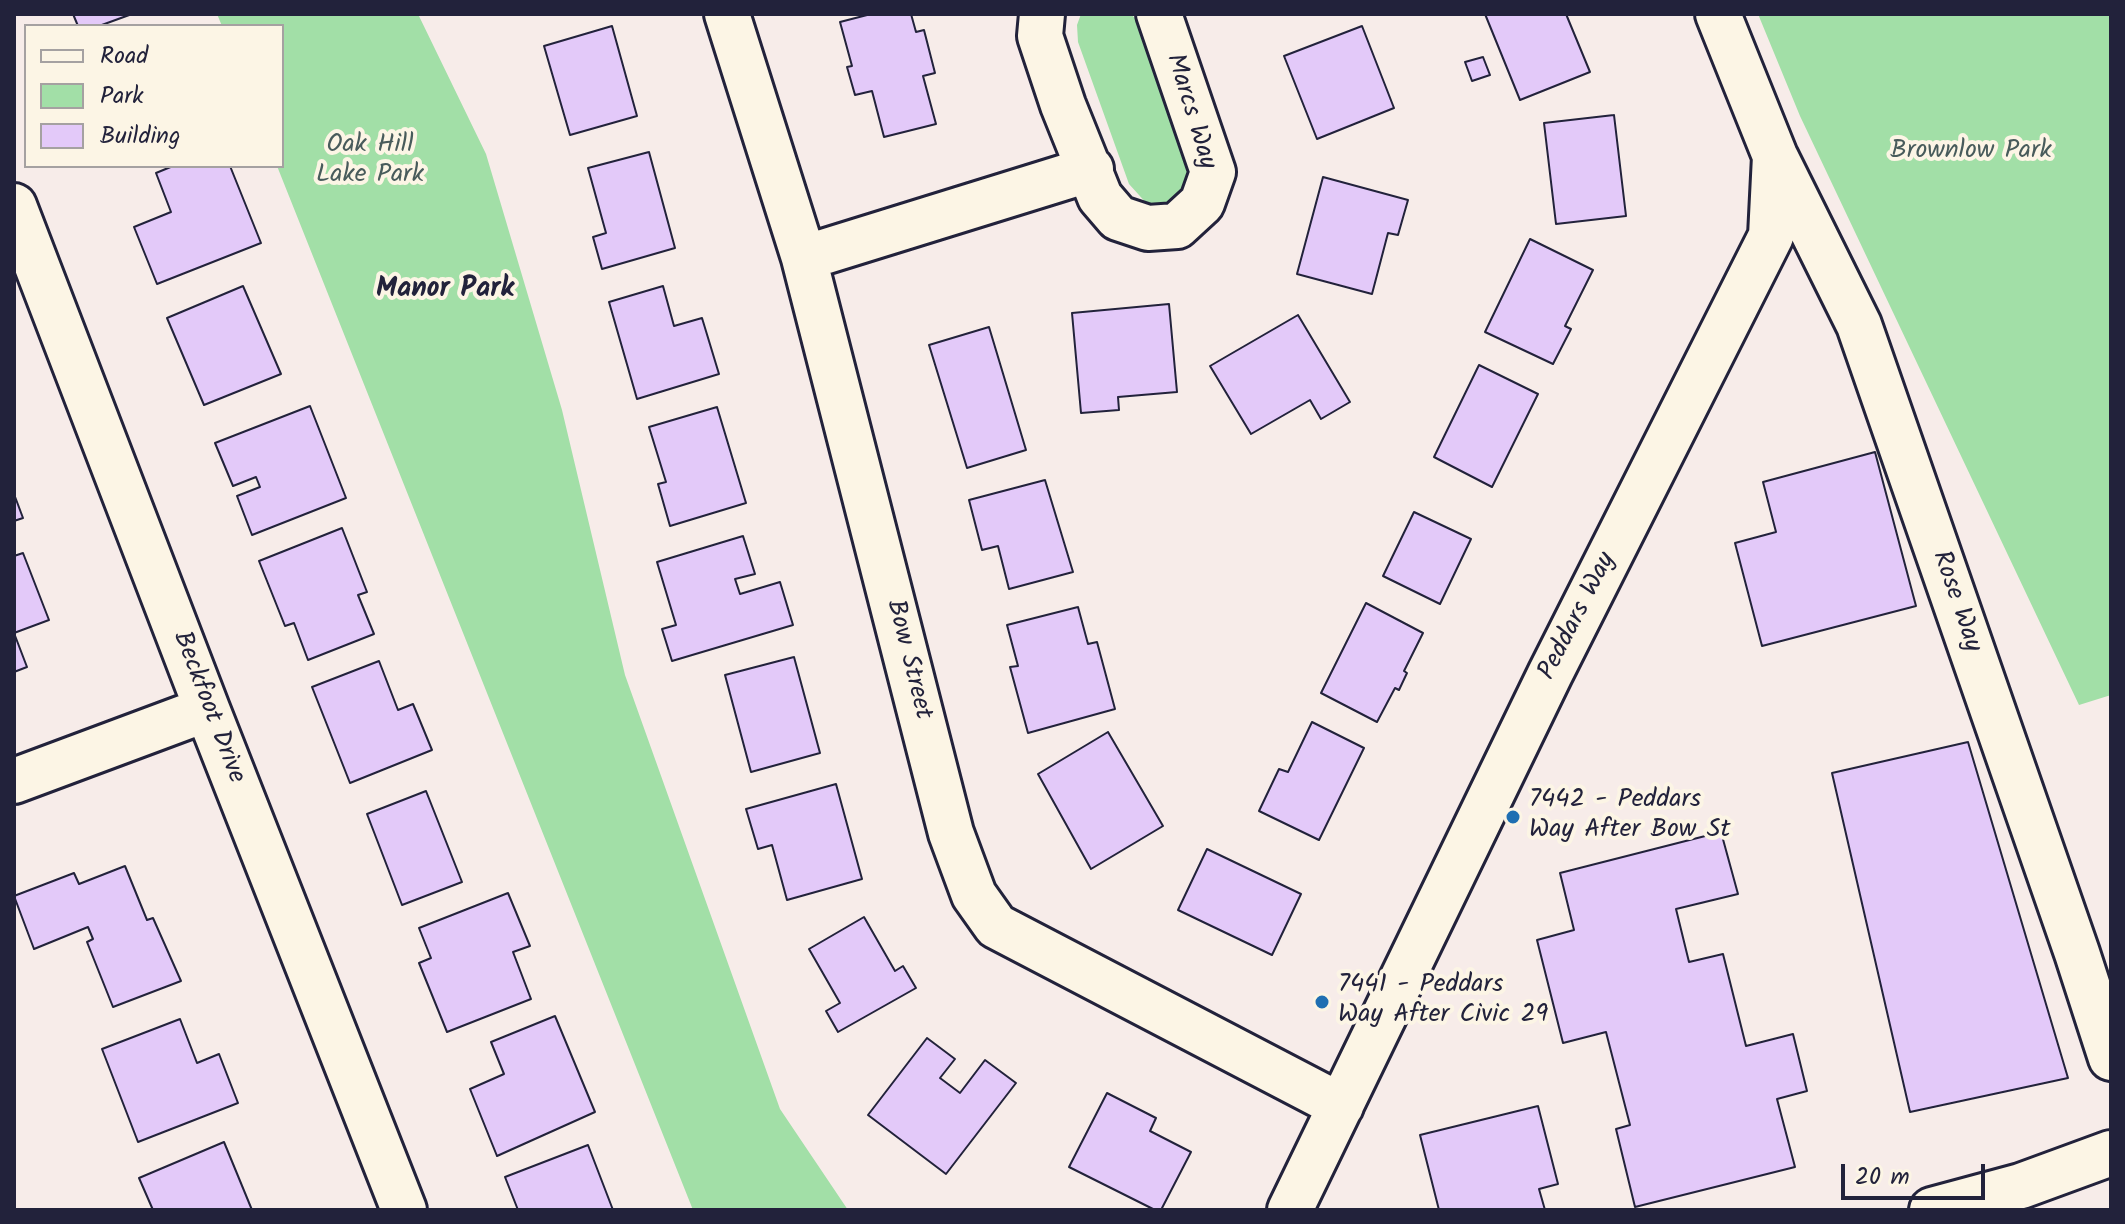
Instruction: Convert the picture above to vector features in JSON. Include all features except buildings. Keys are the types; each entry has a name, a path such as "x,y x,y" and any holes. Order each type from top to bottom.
{"street":[{"name":"Bow Street","path":"727,14 804,258 951,833 974,895 996,926 1341,1106"},
{"name":"Marcs Way","path":"1042,14 1040,36 1063,105 1100,197 1118,218 1148,228 1177,226 1202,203 1213,172 1159,14"},
{"name":"Peddars Way","path":"1290,1210 1550,674 1771,236 1775,156 1718,14"},
{"name":"Rose Way","path":"1775,156 1859,325 2111,1058"},
{"path":"804,258 1091,169"},
{"name":"Beckfoot Drive","path":"14,206 404,1210"},
{"path":"14,781 207,709"},
{"path":"1932,1210 2021,1186 2111,1153"}],"green space":[{"name":"Oak Hill Lake Park","path":"217,14 418,14 486,154 562,410 625,675 780,1109 848,1210 693,1210 278,168 284,168 284,24 221,24"},
{"path":"1081,14 1131,14 1145,29 1197,184 1181,205 1148,205 1129,184 1078,42 1077,25"},
{"name":"Brownlow Park","path":"1758,14 2111,14 2111,695 2079,705 1800,116"}],"place":[{"name":"7442 - Peddars Way After Bow St","path":"1513,817"},
{"name":"7441 - Peddars Way After Civic 29","path":"1322,1002"}],"district":[{"name":"Manor Park","path":"445,291"}]}
